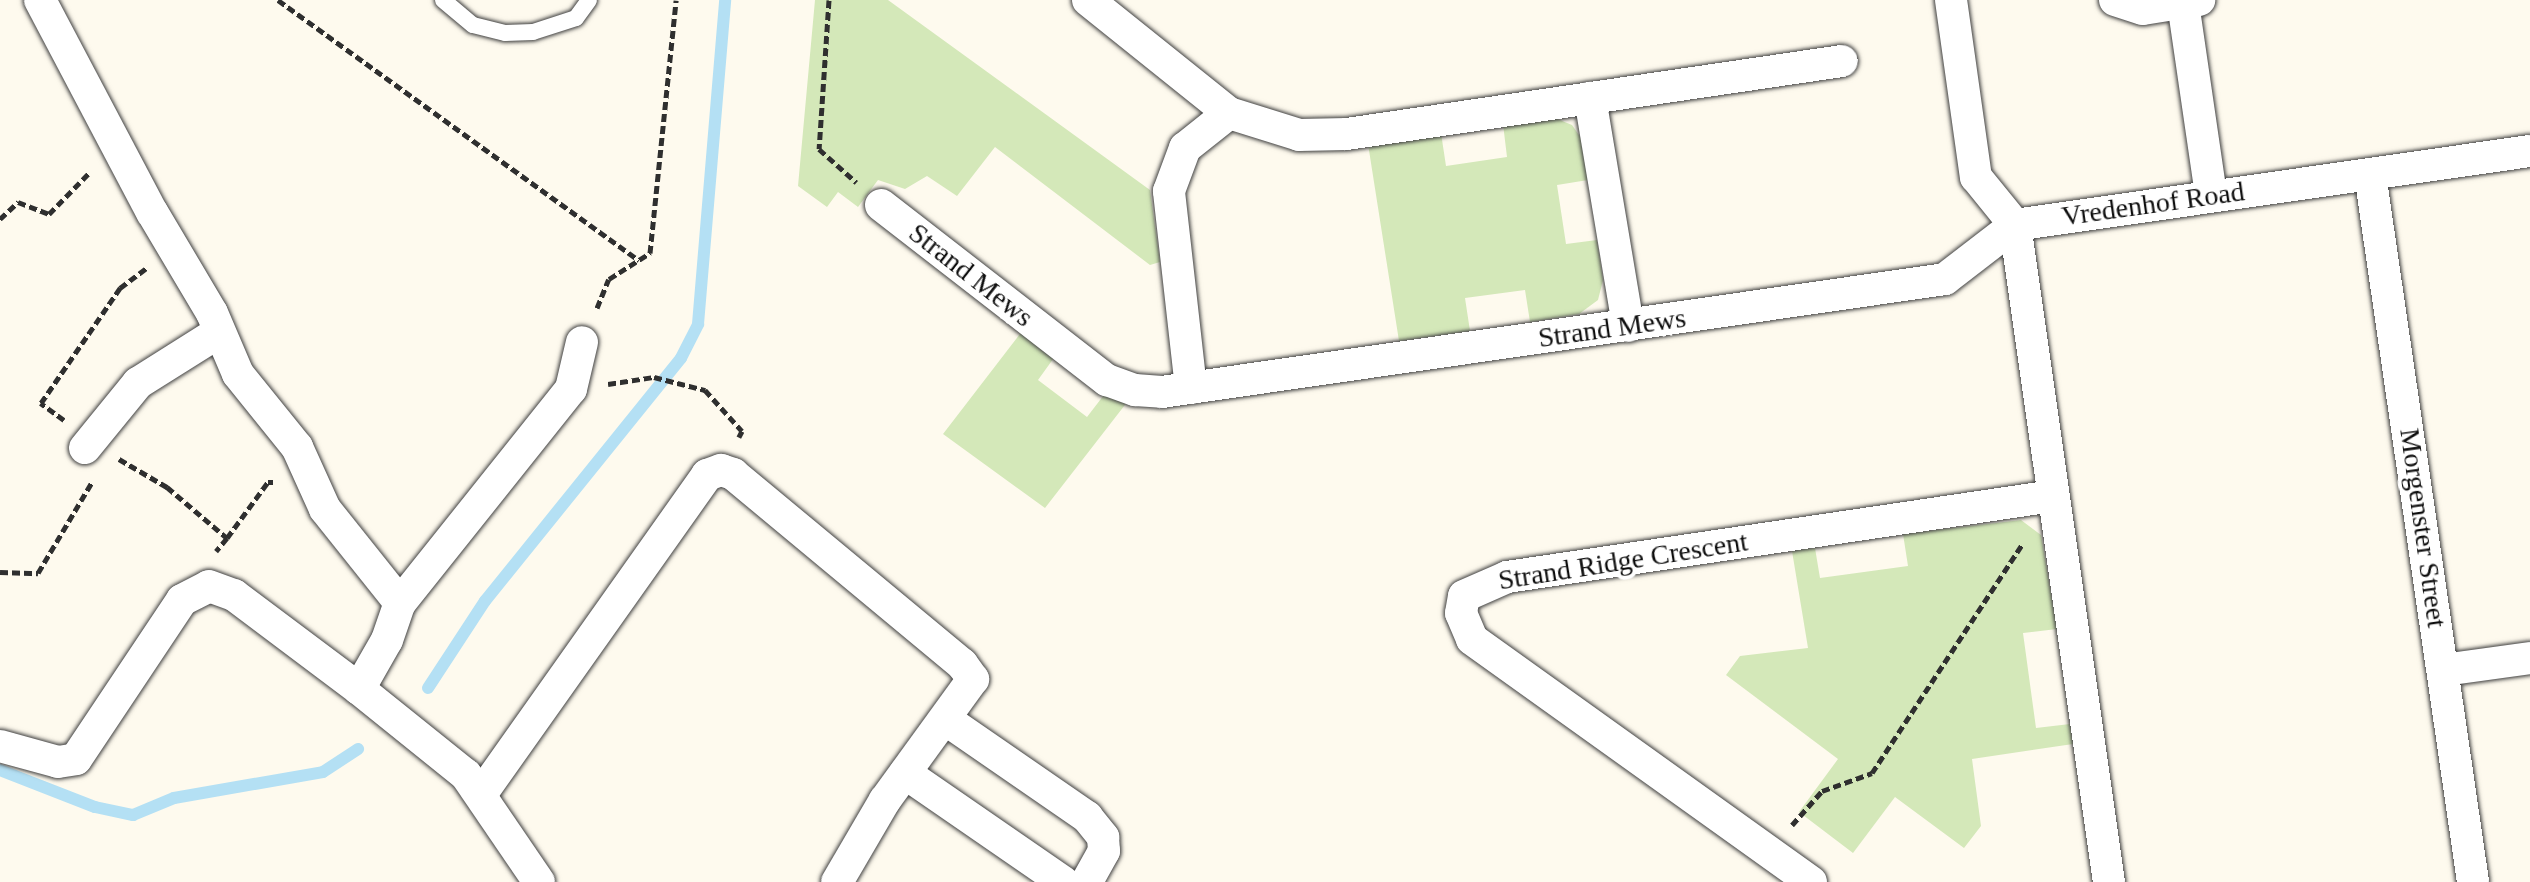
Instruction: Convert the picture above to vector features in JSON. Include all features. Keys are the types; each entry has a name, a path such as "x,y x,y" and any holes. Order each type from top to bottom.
{"street":[{"path":"40,0 219,332 238,374 297,447 325,509 400,603"},
{"path":"1088,0 1229,113 1299,135 1347,134 1842,61"},
{"path":"1951,0 1976,177 2015,225 2109,882"},
{"path":"2115,0 2143,9 2191,1 2211,195"},
{"path":"1590,98 1628,326"},
{"path":"1191,388 1169,191 1185,148 1229,113"},
{"name":"Vredenhof Road","path":"2015,225 2530,151"},
{"name":"Morgenster Street","path":"2370,174 2473,882"},
{"name":"Strand Mews","path":"881,205 1107,380 1135,390 1191,388 1945,279 2015,225"},
{"path":"92,439 138,383 219,332"},
{"path":"359,689 387,640 400,603 571,389 582,342"},
{"path":"482,793 707,475 721,470 733,474 967,669 972,684 905,773 841,881"},
{"name":"Strand Ridge Crescent","path":"1811,882 1472,639 1461,613 1464,596 1507,577 2053,496"},
{"path":"0,746 58,762 76,759 182,600 209,586 234,595 359,689 482,793 539,882"},
{"path":"2444,670 2530,658"},
{"path":"945,719 1087,817 1103,837 1104,851 1087,882"},
{"path":"905,773 1063,882"}],"lane":[{"path":"443,0 473,25 505,33 533,32 576,18 589,0"}],"path":[{"path":"278,0 639,260"},
{"path":"595,312 609,279 650,253 676,0"},
{"path":"829,0 819,149 881,205"},
{"path":"0,219 18,202 49,214 116,146"},
{"path":"173,248 120,288 41,403 110,454 167,487 227,538"},
{"path":"571,389 654,377 705,390 742,431 721,470"},
{"path":"0,572 38,573 95,477 92,439"},
{"path":"197,590 191,581 268,482 312,485"},
{"path":"1781,861 1791,826 1822,791 1872,773 2053,496"}],"green space":[{"path":"815,0 888,0 1150,190 1160,262 1150,265 995,147 957,196 927,176 905,189 878,180 858,207 838,192 827,207 798,186"},
{"path":"1555,118 1572,125 1583,141 1588,180 1557,185 1566,244 1597,240 1603,280 1598,300 1579,314 1530,322 1525,290 1465,298 1470,331 1399,341 1368,144 1441,133 1446,166 1507,157 1503,124"},
{"path":"1023,330 1056,355 1038,380 1087,417 1107,391 1128,401 1045,508 943,434"},
{"path":"2021,520 2041,535 2057,629 2023,633 2036,728 2070,724 2073,744 1972,759 1981,826 1964,848 1895,797 1853,853 1799,812 1838,759 1726,675 1740,656 1808,648 1792,551 1815,548 1820,578 1908,566 1903,534"}],"waterway":[{"path":"428,688 485,601 681,358 698,324 725,0"},
{"path":"0,770 95,807 133,815 174,798 323,772 358,749"}]}
